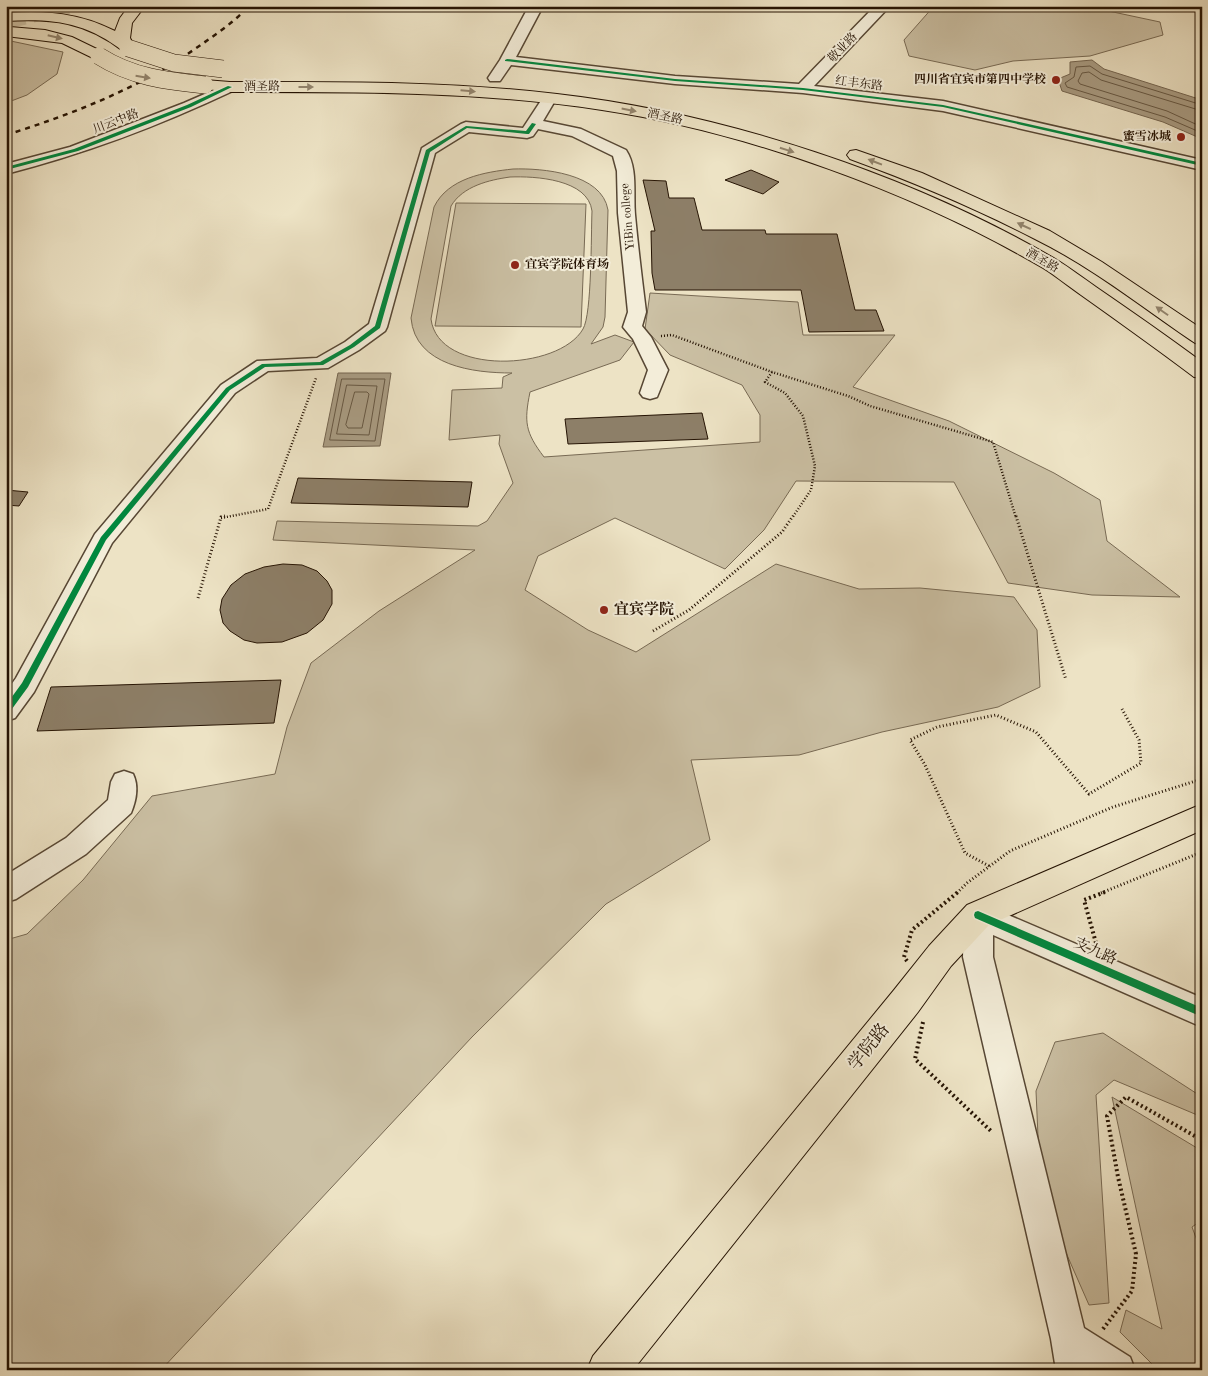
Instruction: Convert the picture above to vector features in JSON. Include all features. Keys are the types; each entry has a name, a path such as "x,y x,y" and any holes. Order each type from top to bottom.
{"main road":[{"path":"6,12 27,6"},
{"path":"125,37 128,17 138,6"},
{"path":"6,17 54,17 95,24 95,48 99,56"},
{"name":"酒圣路","path":"95,24 125,37 151,59 187,66 242,69"},
{"name":"酒圣路","path":"6,32 45,35 67,40 135,76 230,87 436,88 548,99 603,105 681,120 772,145 837,166 953,214 1047,262 1202,372"},
{"name":"酒圣路","path":"271,70 378,71 495,78 572,86 668,103 736,118 800,136"},
{"name":"酒圣路","path":"843,150 916,178 1043,235 1095,266 1202,339"},
{"name":"学院路","path":"608,1370 940,956 978,915 1202,816"}],"street":[{"path":"495,78 507,60 536,6"},
{"name":"敬业路","path":"803,89 884,6"},
{"name":"红丰东路","path":"507,60 675,80 803,89 943,106 1202,165"},
{"name":"川云中路","path":"6,169 76,150 230,87"},
{"path":"6,711 25,685 103,539 228,389 264,365 321,364 352,346 378,327 428,151 466,127 527,133 548,99"},
{"name":"YiBin college","path":"534,124 576,132 620,153 624,170 626,213 638,312 632,327 641,337 658,370 650,393"},
{"path":"6,890 76,846 121,805 124,782"},
{"path":"978,915 978,957 1070,1347 1117,1370"},
{"name":"支九路","path":"978,915 1202,1013"}],"path":[{"path":"641,337 672,335 772,372 848,396 870,406 993,442 1066,680"},
{"path":"198,598 221,517 268,509 321,364"},
{"path":"653,631 689,610 782,532 811,490 816,466 803,416 785,393 765,382 772,372"},
{"path":"989,866 965,853 925,765 910,740 937,727 996,715 1036,732 1089,794 1141,763 1139,740 1122,709"},
{"path":"923,978 904,957 912,930 989,866 1010,851 1113,807 1202,779"},
{"path":"1097,946 1084,900 1202,852"},
{"path":"925,1014 915,1059 992,1130 994,1140"},
{"path":"1070,1347 1104,1329 1132,1291 1136,1254 1118,1177 1108,1116 1126,1097 1202,1140"}],"shaded area":[{"path":"934,6 1085,6 1160,22 1163,35 1090,56 1013,61 975,70 909,56 904,40"},
{"path":"6,40 63,52 57,74 27,95 6,103"},
{"path":"502,170 539,170 569,175 595,188 603,198 608,210 605,317 603,327 591,344 615,335 634,342 620,360 530,392 527,411 528,426 533,441 544,457 760,442 760,415 742,385 670,355 645,329 650,293 798,302 803,335 895,335 853,387 949,421 1054,473 1100,500 1107,541 1180,597 1092,595 1008,583 954,482 796,481 764,530 725,569 615,518 538,556 525,590 588,630 636,652 776,564 859,589 920,588 1014,597 1037,630 1040,687 998,707 882,732 799,755 691,760 710,840 606,904 472,1037 161,1370 6,1370 6,940 27,934 83,880 152,796 275,774 287,727 311,663 379,611 475,550 273,540 277,521 478,526 487,521 513,483 499,444 500,435 449,440 452,390 502,388 503,377 512,373 481,371 449,364 423,347 415,334 411,318 434,207 440,197 448,189 468,178","holes":["510,177 533,177 559,182 581,192 588,200 592,211 590,291 586,321 583,329 570,343 550,353 526,359 501,361 476,358 454,351 439,338 431,319 451,206 462,193 477,185"]},
{"name":"宜宾学院体育场","path":"456,203 586,204 581,327 435,326"},
{"path":"1103,1033 1202,1097 1202,1117 1114,1080 1096,1095 1109,1303 1089,1305 1045,1205 1039,1159 1036,1091 1055,1042"},
{"path":"1112,1097 1202,1151 1202,1220 1192,1227 1202,1254 1202,1370 1158,1370 1120,1332 1126,1310 1162,1329"}],"water":[{"path":"1092,60 1104,69 1202,100 1202,139 1163,122 1062,91 1058,79 1070,74 1070,62"},
{"path":"338,373 391,373 380,446 323,447"}],"building":[{"path":"751,170 779,182 763,194 725,180"},
{"path":"643,180 666,181 669,198 694,198 702,230 765,230 766,234 837,234 855,310 876,310 884,331 809,332 801,290 655,290 652,273 651,231 655,231"},
{"path":"702,413 708,439 568,444 565,419"},
{"path":"298,478 472,482 468,507 291,503"},
{"path":"6,490 28,492 19,506 6,505"},
{"path":"283,564 302,565 317,571 327,581 332,590 332,604 323,620 307,633 282,642 257,643 244,640 230,631 223,623 220,610 222,599 231,585 245,574 264,567"},
{"path":"281,680 274,723 37,731 51,687"}],"tunnel":[{"path":"8,20 68,6"}],"railway":[{"path":"6,135 58,118 132,86 214,36 249,6"}],"cycle path":[{"path":"507,60 675,80 803,89 943,106 1202,165"},
{"path":"6,169 76,150 189,106 230,87"},
{"path":"6,711 25,685 103,539 228,389 264,365 321,364 352,346 378,327 428,151 466,127 527,133 534,124"},
{"path":"978,915 1202,1013"}],"place":[{"name":"四川省宜宾市第四中学校","path":"1056,80"},
{"name":"蜜雪冰城","path":"1181,137"},
{"name":"宜宾学院体育场","path":"515,265"},
{"name":"宜宾学院","path":"604,610"}]}
